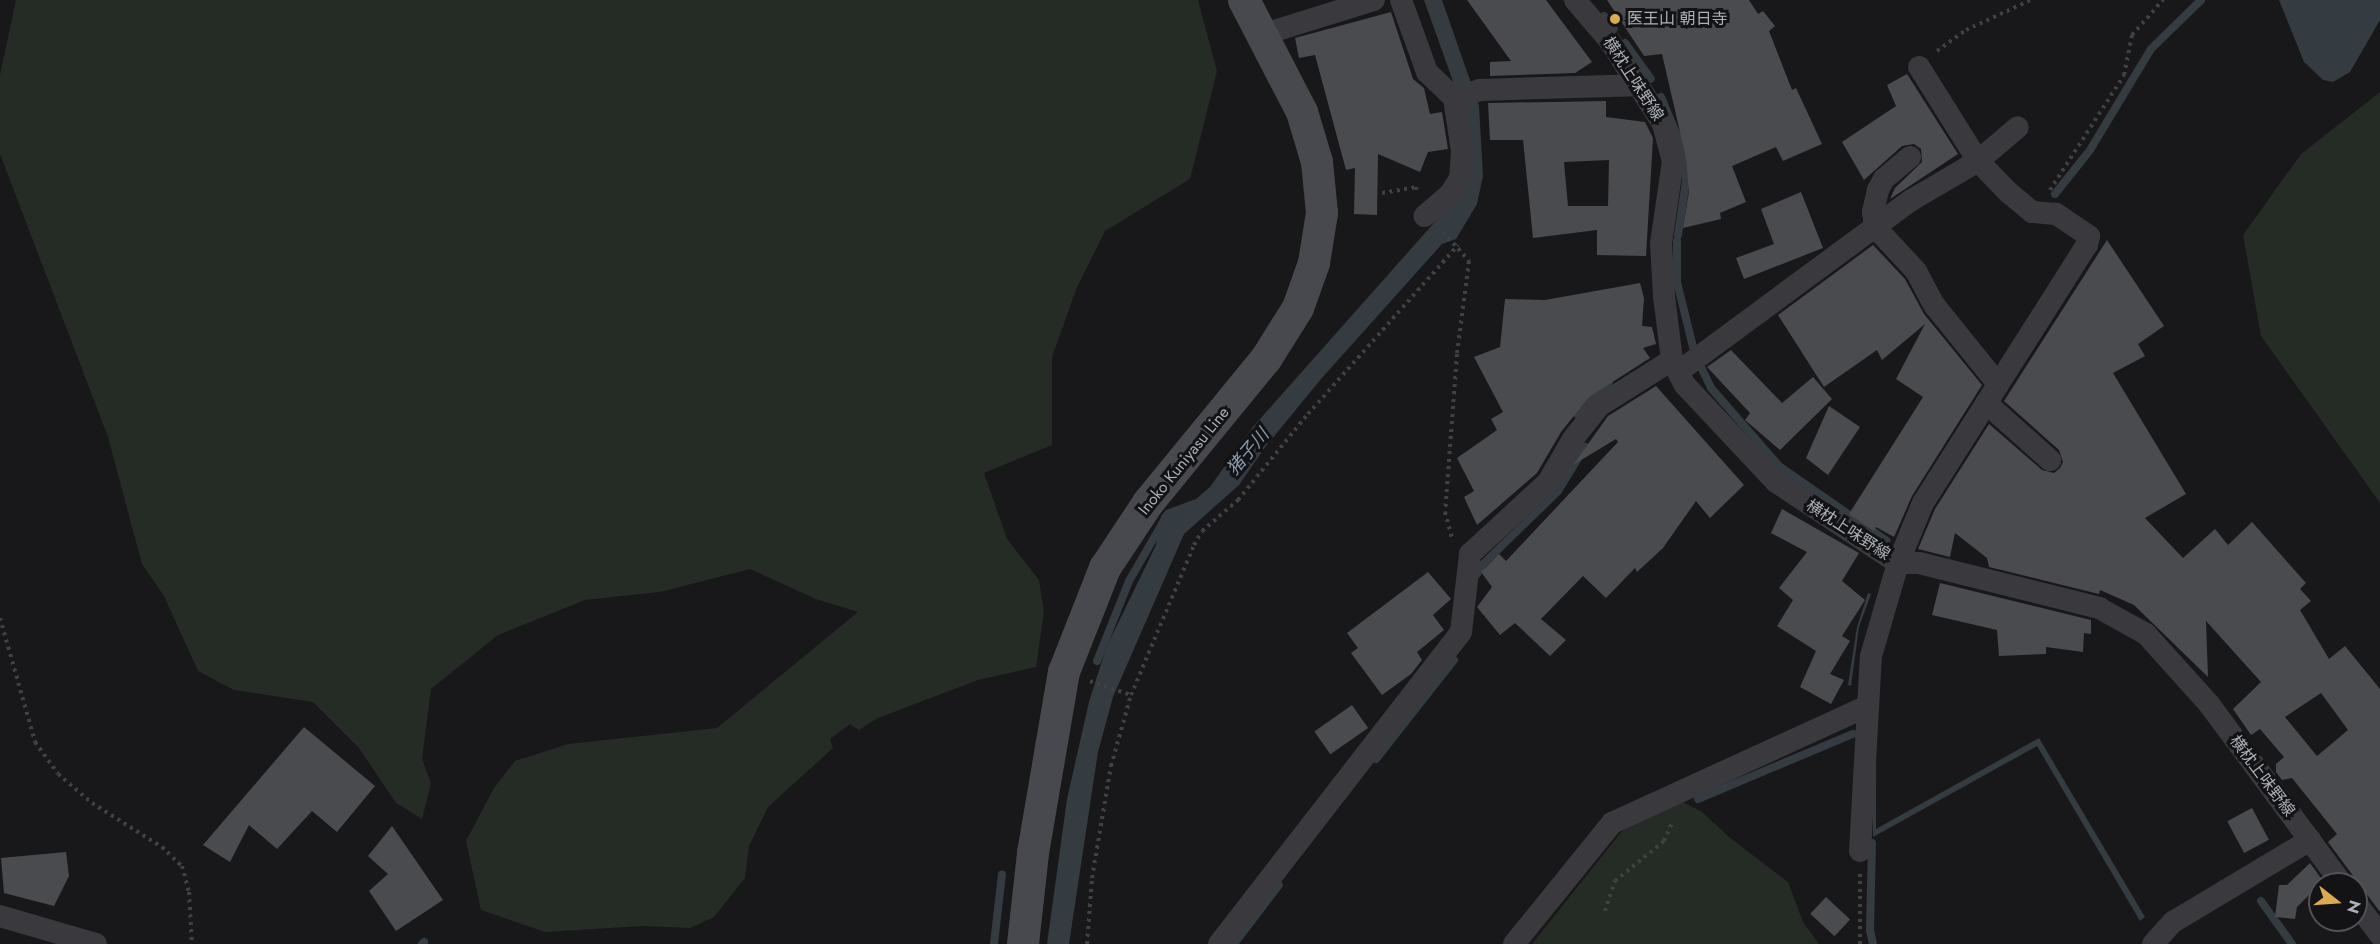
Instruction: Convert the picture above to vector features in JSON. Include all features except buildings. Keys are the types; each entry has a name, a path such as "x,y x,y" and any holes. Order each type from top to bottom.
{"main road":[{"name":"Inoko Kuniyasu Line","path":"1023,944 1033,853 1064,672 1105,568 1148,503 1266,359 1298,308 1314,263 1322,213 1317,162 1302,111 1264,34 1244,0"}],"street":[{"path":"1264,34 1374,0"},
{"path":"1401,0 1427,72 1454,98 1462,151 1460,177 1451,192 1425,216"},
{"name":"横枕上味野線","path":"1575,0 1610,41 1635,85 1663,124 1673,161 1661,243 1675,366 1684,384 1776,483 1898,562 1919,563 2099,608 2146,634 2209,705 2333,872"},
{"path":"1860,851 1865,707 1870,656 1898,562 1923,503 2087,245 2089,236 2071,221 2056,214 2036,212 2009,193 1978,161 1919,67"},
{"path":"1454,98 1480,90 1635,85"},
{"path":"1219,944 1461,632 1470,554 1548,482 1573,439 1599,406 1675,366 1910,201 1978,161 2018,127"},
{"path":"1910,157 1884,179 1878,190 1873,212 1875,227 1916,271 1935,306 1998,384"},
{"path":"1986,404 2050,460"},
{"path":"1514,944 1612,823 1673,793 1865,707"},
{"path":"2153,944 2173,922 2310,840"},
{"path":"0,916 96,944"},
{"path":"2368,919 2380,935"}],"path":[{"path":"1919,67 1966,30 2031,0"},
{"path":"2036,212 2124,75 2132,35 2163,0"},
{"path":"1382,193 1416,187 1425,216 1458,245 1469,261 1469,278 1456,354 1444,512 1454,543 1470,554"},
{"path":"1087,944 1092,878 1110,766 1131,695 1163,611 1202,531 1238,500 1308,414 1458,245"},
{"path":"0,618 34,742 58,774 92,803 162,847 182,866 189,892 192,944"},
{"path":"1064,672 1131,695"},
{"path":"1605,911 1615,881 1652,854 1671,832 1673,793"},
{"path":"1860,851 1860,944"}],"shaded area":[{"path":"16,0 1198,0 1217,71 1190,179 1105,231 1077,287 1052,357 1052,445 984,473 1007,539 1039,580 1044,612 1036,667 978,680 878,718 859,730 850,724 830,739 833,748 768,807 749,846 745,878 714,917 690,928 642,926 545,932 481,910 466,841 494,788 515,761 568,744 717,728 858,612 816,599 750,569 660,592 585,600 498,635 431,689 422,759 431,783 422,819 396,803 359,748 313,702 234,690 198,671 164,596 142,564 108,437 0,154 0,75"},
{"path":"2380,92 2380,503 2261,336 2243,235 2301,154"},
{"path":"1680,801 1701,811 1729,837 1788,882 1803,922 1819,944 1532,944 1622,831"}],"water":[{"name":"猪子川","path":"1424,0 1442,0 1479,106 1483,176 1477,204 1456,239 1442,244 1321,379 1266,446 1239,485 1184,534 1113,697 1098,752 1069,944 1047,944 1067,799 1089,702 1106,648 1156,545 1161,516 1166,510 1196,499 1210,487 1252,428 1449,206 1455,87"},
{"path":"2279,0 2380,0 2380,20 2350,72 2333,82 2323,80 2304,62"},
{"path":"1868,593 1871,594 1859,627 1851,686 1848,685 1857,627"},
{"path":"1872,718 1876,719 1876,829 2039,738 2145,917 2140,921 2037,746 1873,837"}],"waterway":[{"path":"2055,194 2090,150 2151,49 2201,0"},
{"path":"1604,16 1614,29"},
{"path":"1625,43 1651,79"},
{"path":"1661,97 1684,152 1686,181 1678,235"},
{"path":"1677,241 1677,282 1693,347"},
{"path":"1700,365 1711,388 1779,466 1887,541"},
{"path":"1577,414 1609,382"},
{"path":"1477,574 1481,566 1558,491 1585,447"},
{"path":"1097,661 1129,581 1166,517"},
{"path":"1376,759 1454,660"},
{"path":"1698,799 1853,734"},
{"path":"1872,843 1870,930 1873,944"},
{"path":"994,944 1002,874"},
{"path":"1234,944 1279,885"},
{"path":"2261,901 2292,944"}],"place":[{"name":"医王山 朝日寺","path":"1615,19"}]}
